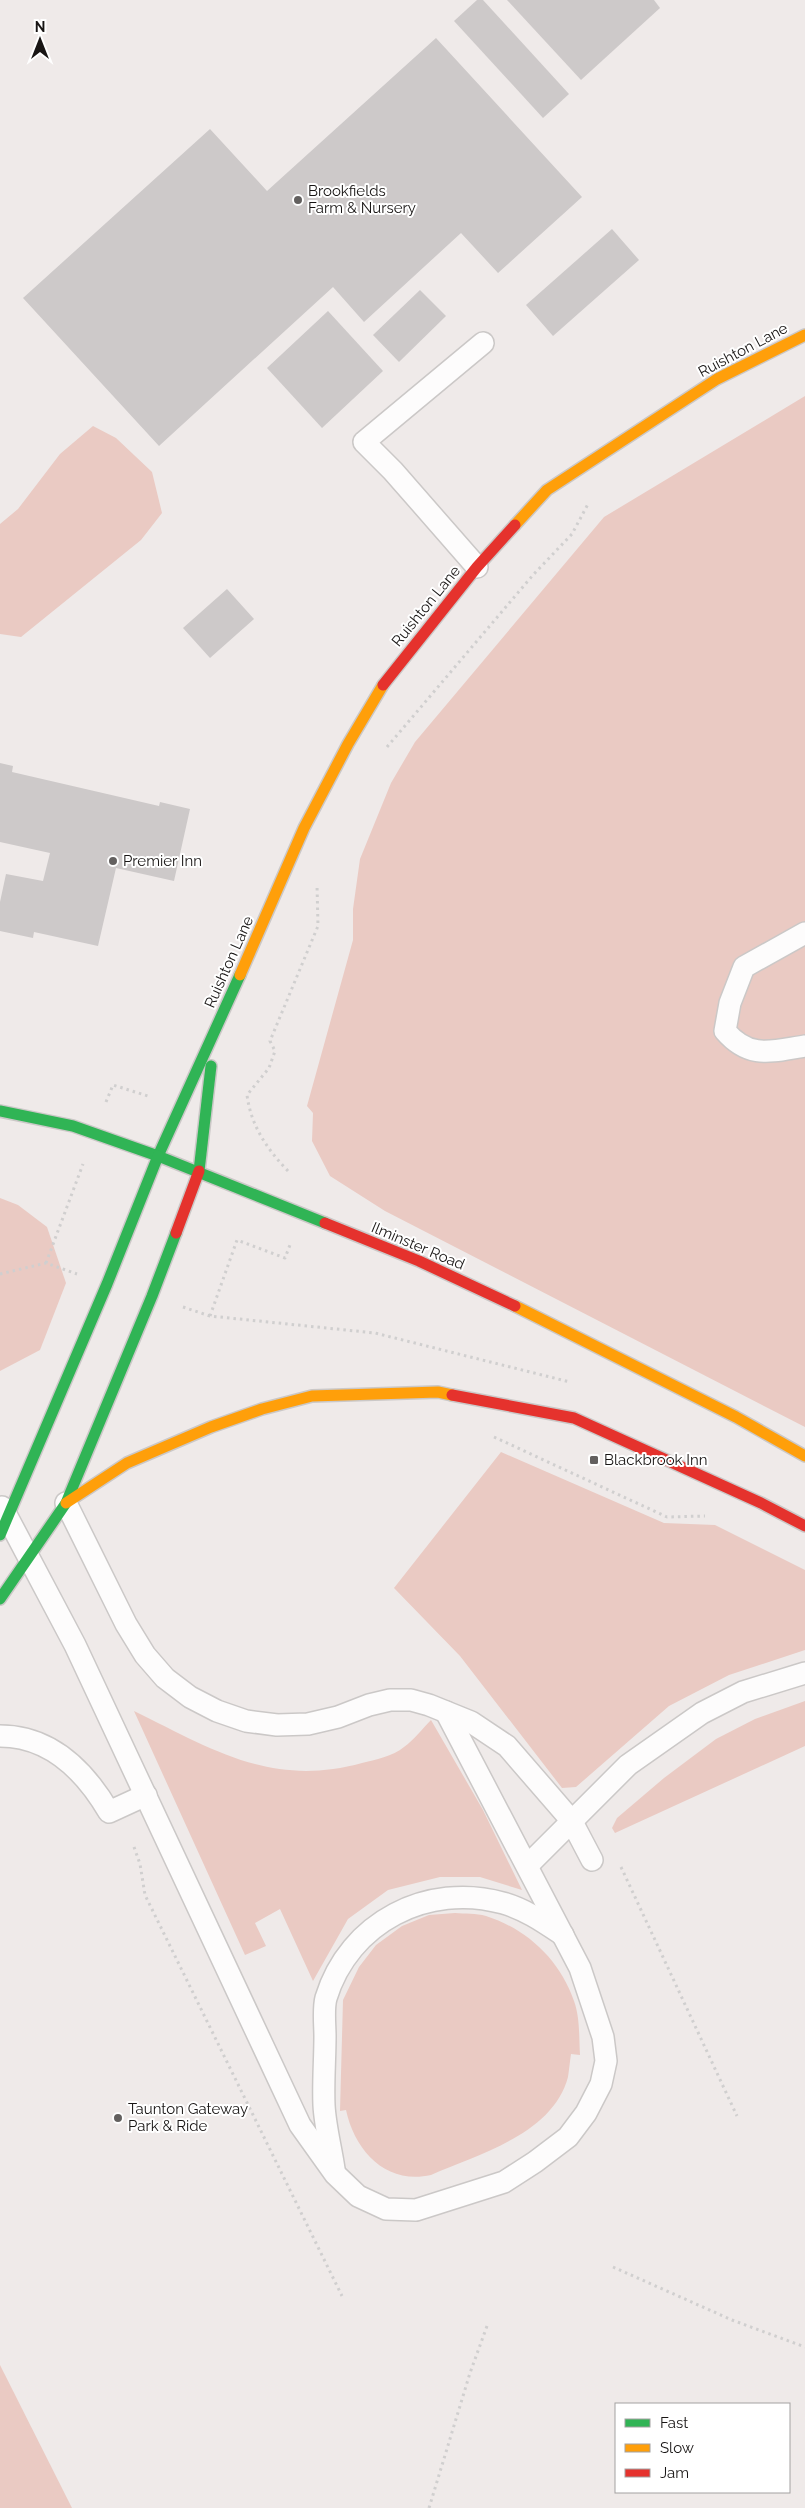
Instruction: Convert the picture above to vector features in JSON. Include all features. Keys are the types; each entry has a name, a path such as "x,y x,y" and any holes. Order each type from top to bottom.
{"main road":[{"name":"Ruishton Lane","path":"3,1520 158,1156 218,1025 304,828 348,744 387,679 477,567 547,490 717,379 805,335"},
{"name":"Ruishton Lane","path":"66,1502 152,1296 199,1171 207,1086 218,1025"},
{"name":"Ilminster Road","path":"0,1111 73,1126 158,1156 419,1261 571,1334 736,1417 805,1456"},
{"path":"0,1598 66,1502 127,1463 211,1427 262,1409 312,1396 438,1392 574,1418 761,1503 805,1526"}],"lane":[{"path":"477,567 387,464 364,442 483,342"},
{"path":"805,934 744,967 730,1003 725,1031 736,1044 762,1053 805,1046"},
{"path":"66,1502 126,1624 145,1655 165,1678 190,1697 217,1711 246,1720 277,1725 308,1724 338,1718 369,1705 390,1700 410,1700 471,1722 508,1746 571,1820 592,1860"},
{"path":"3,1520 30,1557 75,1645 300,2125 335,2174 358,2196 386,2209 416,2210 504,2182 568,2137 586,2112 601,2084 606,2061 603,2037 580,1968 528,1865 446,1712"},
{"path":"528,1865 628,1765 702,1713 743,1692 805,1673"},
{"path":"0,1736 31,1740 57,1752 84,1775 95,1788 109,1812 146,1795"},
{"path":"335,2174 324,2105 325,2000 338,1968 356,1943 373,1927 393,1914 423,1901 445,1897 477,1897 505,1903 531,1915 564,1936"}],"path":[{"path":"384,750 403,730 466,652 533,575 572,534 590,500"},
{"path":"270,1041 318,926 317,877"},
{"path":"491,1435 499,1441 667,1517 706,1516"},
{"path":"117,1808 127,1827 140,1864 145,1895 342,2296"},
{"path":"619,1863 737,2116"},
{"path":"613,2268 732,2320 805,2347"},
{"path":"429,2508 470,2373 487,2326"}],"shaded area":[{"path":"805,396 805,1427 385,1211 330,1176 312,1141 313,1113 307,1106 353,940 353,909 360,859 391,783 415,742 604,517"},
{"path":"93,426 116,438 152,472 162,513 141,540 21,637 0,634 0,524 18,509 60,454"},
{"path":"0,1198 18,1205 47,1227 66,1283 40,1350 0,1371"},
{"path":"501,1452 664,1523 715,1525 805,1570 805,1650 729,1675 669,1706 576,1787 562,1788 460,1656 394,1588"},
{"path":"805,1701 805,1746 615,1833 612,1828 617,1818 664,1778 716,1739 755,1719"},
{"path":"134,1711 216,1751 243,1761 270,1768 299,1771 329,1770 389,1755 408,1744 431,1720 483,1810 522,1890 480,1877 440,1877 388,1890 348,1919 313,1981 280,1909 255,1923 266,1946 245,1955"},
{"path":"455,1913 482,1915 501,1922 528,1938 551,1960 568,1986 576,2007 580,2055 571,2054 568,2077 560,2097 531,2128 491,2150 431,2175 415,2177 400,2175 387,2170 365,2152 350,2125 346,2110 340,2111 343,2000 359,1967 376,1945 402,1926 429,1915"},
{"path":"0,2365 72,2508 0,2508"}],"building":[{"path":"477,0 483,0 569,94 543,118 454,21"},
{"path":"507,0 654,0 660,8 581,80"},
{"path":"436,38 582,197 498,273 461,233 364,322 333,287 159,446 23,298 210,129 267,191"},
{"path":"612,229 639,260 553,336 526,305"},
{"path":"420,290 446,316 399,362 373,335"},
{"path":"328,311 383,371 322,428 267,368"},
{"path":"227,589 254,619 210,658 183,628"},
{"name":"Premier Inn","path":"0,763 13,766 12,772 159,806 160,802 190,809 174,881 116,868 98,946 34,932 33,938 0,931 0,902 6,874 43,881 50,853 0,842"}],"traffic: fast":[{"path":"158,1156 240,975"},
{"path":"199,1171 211,1066"},
{"path":"0,1111 73,1126 158,1156 325,1223"},
{"path":"0,1535 107,1284 158,1156"},
{"path":"0,1599 66,1503 152,1296 176,1233"}],"traffic: slow":[{"path":"515,525 547,490 717,379 805,335"},
{"path":"240,975 304,828 348,744 383,685"},
{"path":"515,1306 736,1417 805,1456"},
{"path":"66,1503 127,1463 211,1427 262,1409 312,1396 438,1392 452,1395"}],"traffic: jam":[{"path":"383,685 477,567 515,525"},
{"path":"176,1233 199,1171"},
{"path":"325,1223 419,1261 515,1306"},
{"path":"452,1395 574,1418 761,1503 805,1526"}],"place":[{"name":"Brookfields Farm & Nursery","path":"298,200"},
{"name":"Premier Inn","path":"113,861"},
{"name":"Blackbrook Inn","path":"594,1460"},
{"name":"Taunton Gateway Park & Ride","path":"118,2118"}]}
